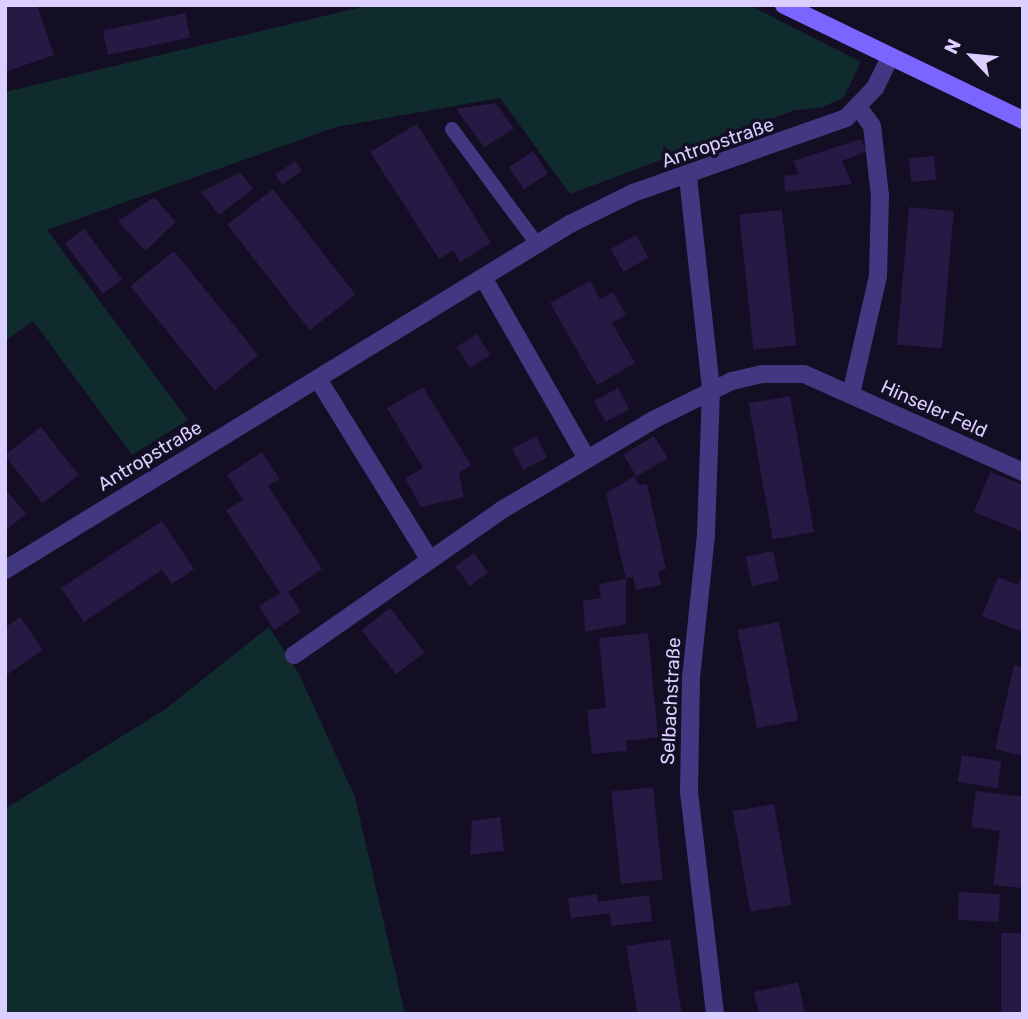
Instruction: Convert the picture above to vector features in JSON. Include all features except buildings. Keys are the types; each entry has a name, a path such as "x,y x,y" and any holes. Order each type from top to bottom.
{"main road":[{"path":"784,5 1023,120"}],"street":[{"name":"Antropstraße","path":"5,570 484,279 537,244 633,193 688,177 828,128 858,107 890,57"},
{"path":"851,394 878,276 878,155 872,126 858,107"},
{"name":"Selbachstraße","path":"688,177 710,390 707,523 691,677 689,792 715,1014"},
{"path":"484,279 586,457"},
{"name":"Hinseler Feld","path":"710,390 783,372 828,384 1023,472"},
{"path":"318,379 428,558"},
{"path":"294,655 428,558 586,457 710,390"}],"lane":[{"path":"452,129 537,244"}],"green space":[{"path":"370,5 749,5 861,62 844,97 823,107 792,111 570,194 500,98 336,127 47,230 188,420 132,455 33,321 5,341 5,92"},
{"path":"269,627 299,674 355,797 405,1014 5,1014 5,809 164,710"}]}
